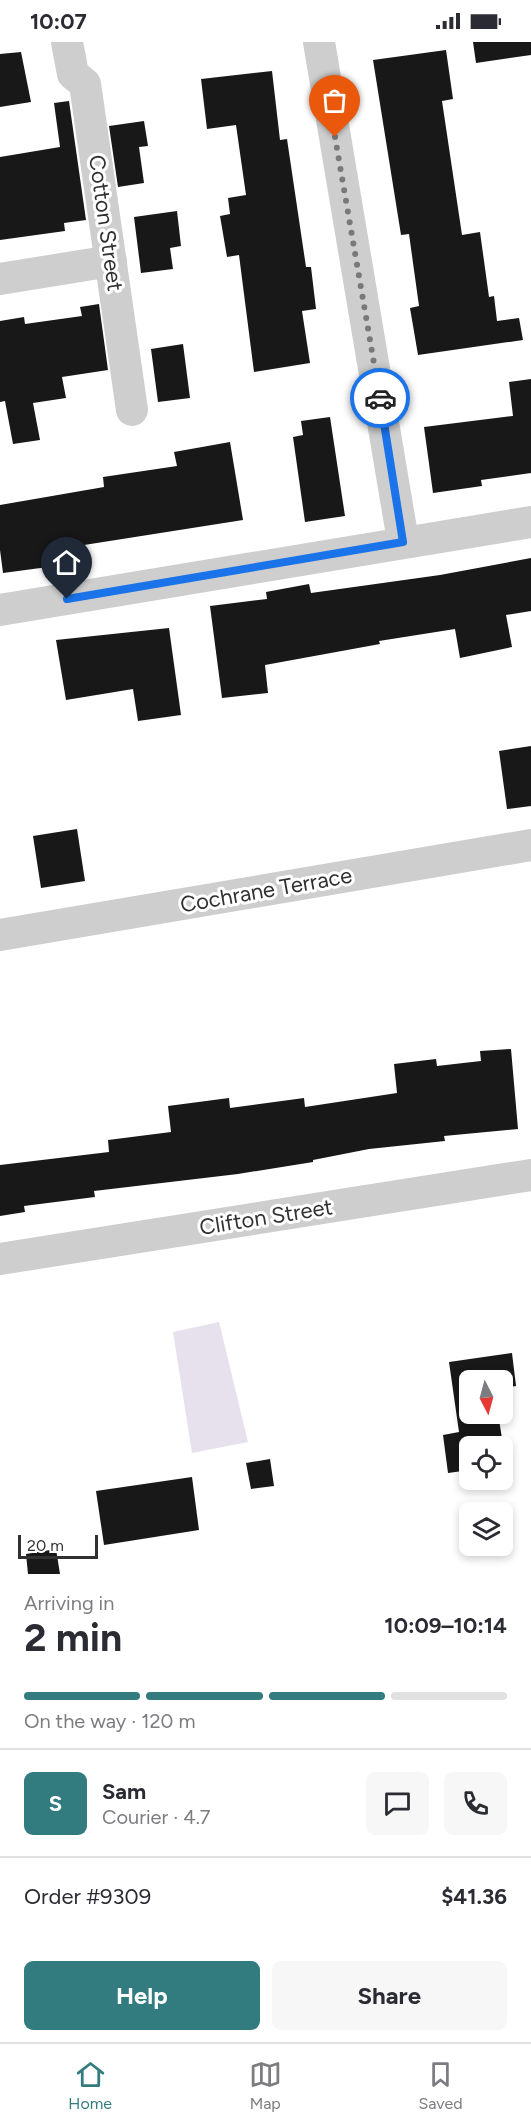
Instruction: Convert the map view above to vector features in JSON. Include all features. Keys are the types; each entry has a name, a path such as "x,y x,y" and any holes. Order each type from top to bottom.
{"street":[{"name":"Cotton Street","path":"67,42 73,74 85,84 132,410"},
{"path":"319,42 403,542"},
{"path":"0,279 111,261"},
{"path":"0,610 531,522"},
{"name":"Cochrane Terrace","path":"0,935 531,845"},
{"name":"Clifton Street","path":"0,1259 531,1175"}],"shaded area":[{"path":"219,1322 248,1442 192,1453 173,1332"}],"building":[{"path":"473,42 531,42 531,55 476,63"},
{"path":"446,50 453,99 442,101 462,235 480,232 489,297 494,296 497,321 519,318 523,340 418,355 410,308 419,306 409,234 401,235 373,60"},
{"path":"21,52 31,102 0,107 0,54"},
{"path":"272,71 280,140 287,139 306,267 311,267 316,309 302,311 310,363 254,372 239,255 227,257 220,216 230,214 228,198 246,195 236,125 207,129 201,79"},
{"path":"69,101 86,220 64,223 65,231 0,240 0,157 60,147 54,103"},
{"path":"144,121 148,146 139,147 144,183 118,187 109,126"},
{"path":"177,211 181,246 170,248 173,269 141,273 134,217"},
{"path":"99,304 108,370 62,377 66,398 33,403 40,440 13,444 5,401 0,402 0,321 24,317 25,324 82,316 80,307"},
{"path":"183,344 190,398 158,402 151,349"},
{"path":"531,379 531,473 481,480 482,486 433,493 424,427 513,416 509,382"},
{"path":"330,417 345,516 305,522 293,437 303,435 301,421"},
{"path":"230,442 243,520 46,551 48,567 3,573 0,550 0,505 104,487 103,477 177,466 174,452"},
{"path":"531,558 531,611 506,615 512,647 460,658 455,629 379,641 380,644 265,665 268,693 222,698 210,606 267,599 266,592 309,584 311,593 440,575"},
{"path":"169,628 181,715 138,721 133,689 66,700 56,640"},
{"path":"531,746 531,806 507,809 499,751"},
{"path":"77,829 85,881 41,888 33,836"},
{"path":"511,1049 518,1129 444,1136 445,1141 369,1149 313,1160 313,1162 238,1174 94,1191 95,1197 24,1206 25,1212 0,1216 0,1165 109,1152 108,1140 171,1132 168,1106 229,1098 230,1108 304,1098 305,1107 397,1093 394,1064 436,1059 437,1066 481,1061 480,1051"},
{"path":"512,1353 516,1386 513,1386 513,1370 459,1370 459,1424 500,1424 502,1436 459,1436 459,1472 448,1473 443,1435 459,1432 449,1362"},
{"path":"270,1459 274,1486 251,1489 246,1463"},
{"path":"192,1477 199,1530 104,1545 96,1491"},
{"path":"56,1549 60,1574 28,1574 26,1554"}],"way so far":[{"path":"335,137 380,398"}],"route":[{"path":"67,599 403,542 380,398"}]}
